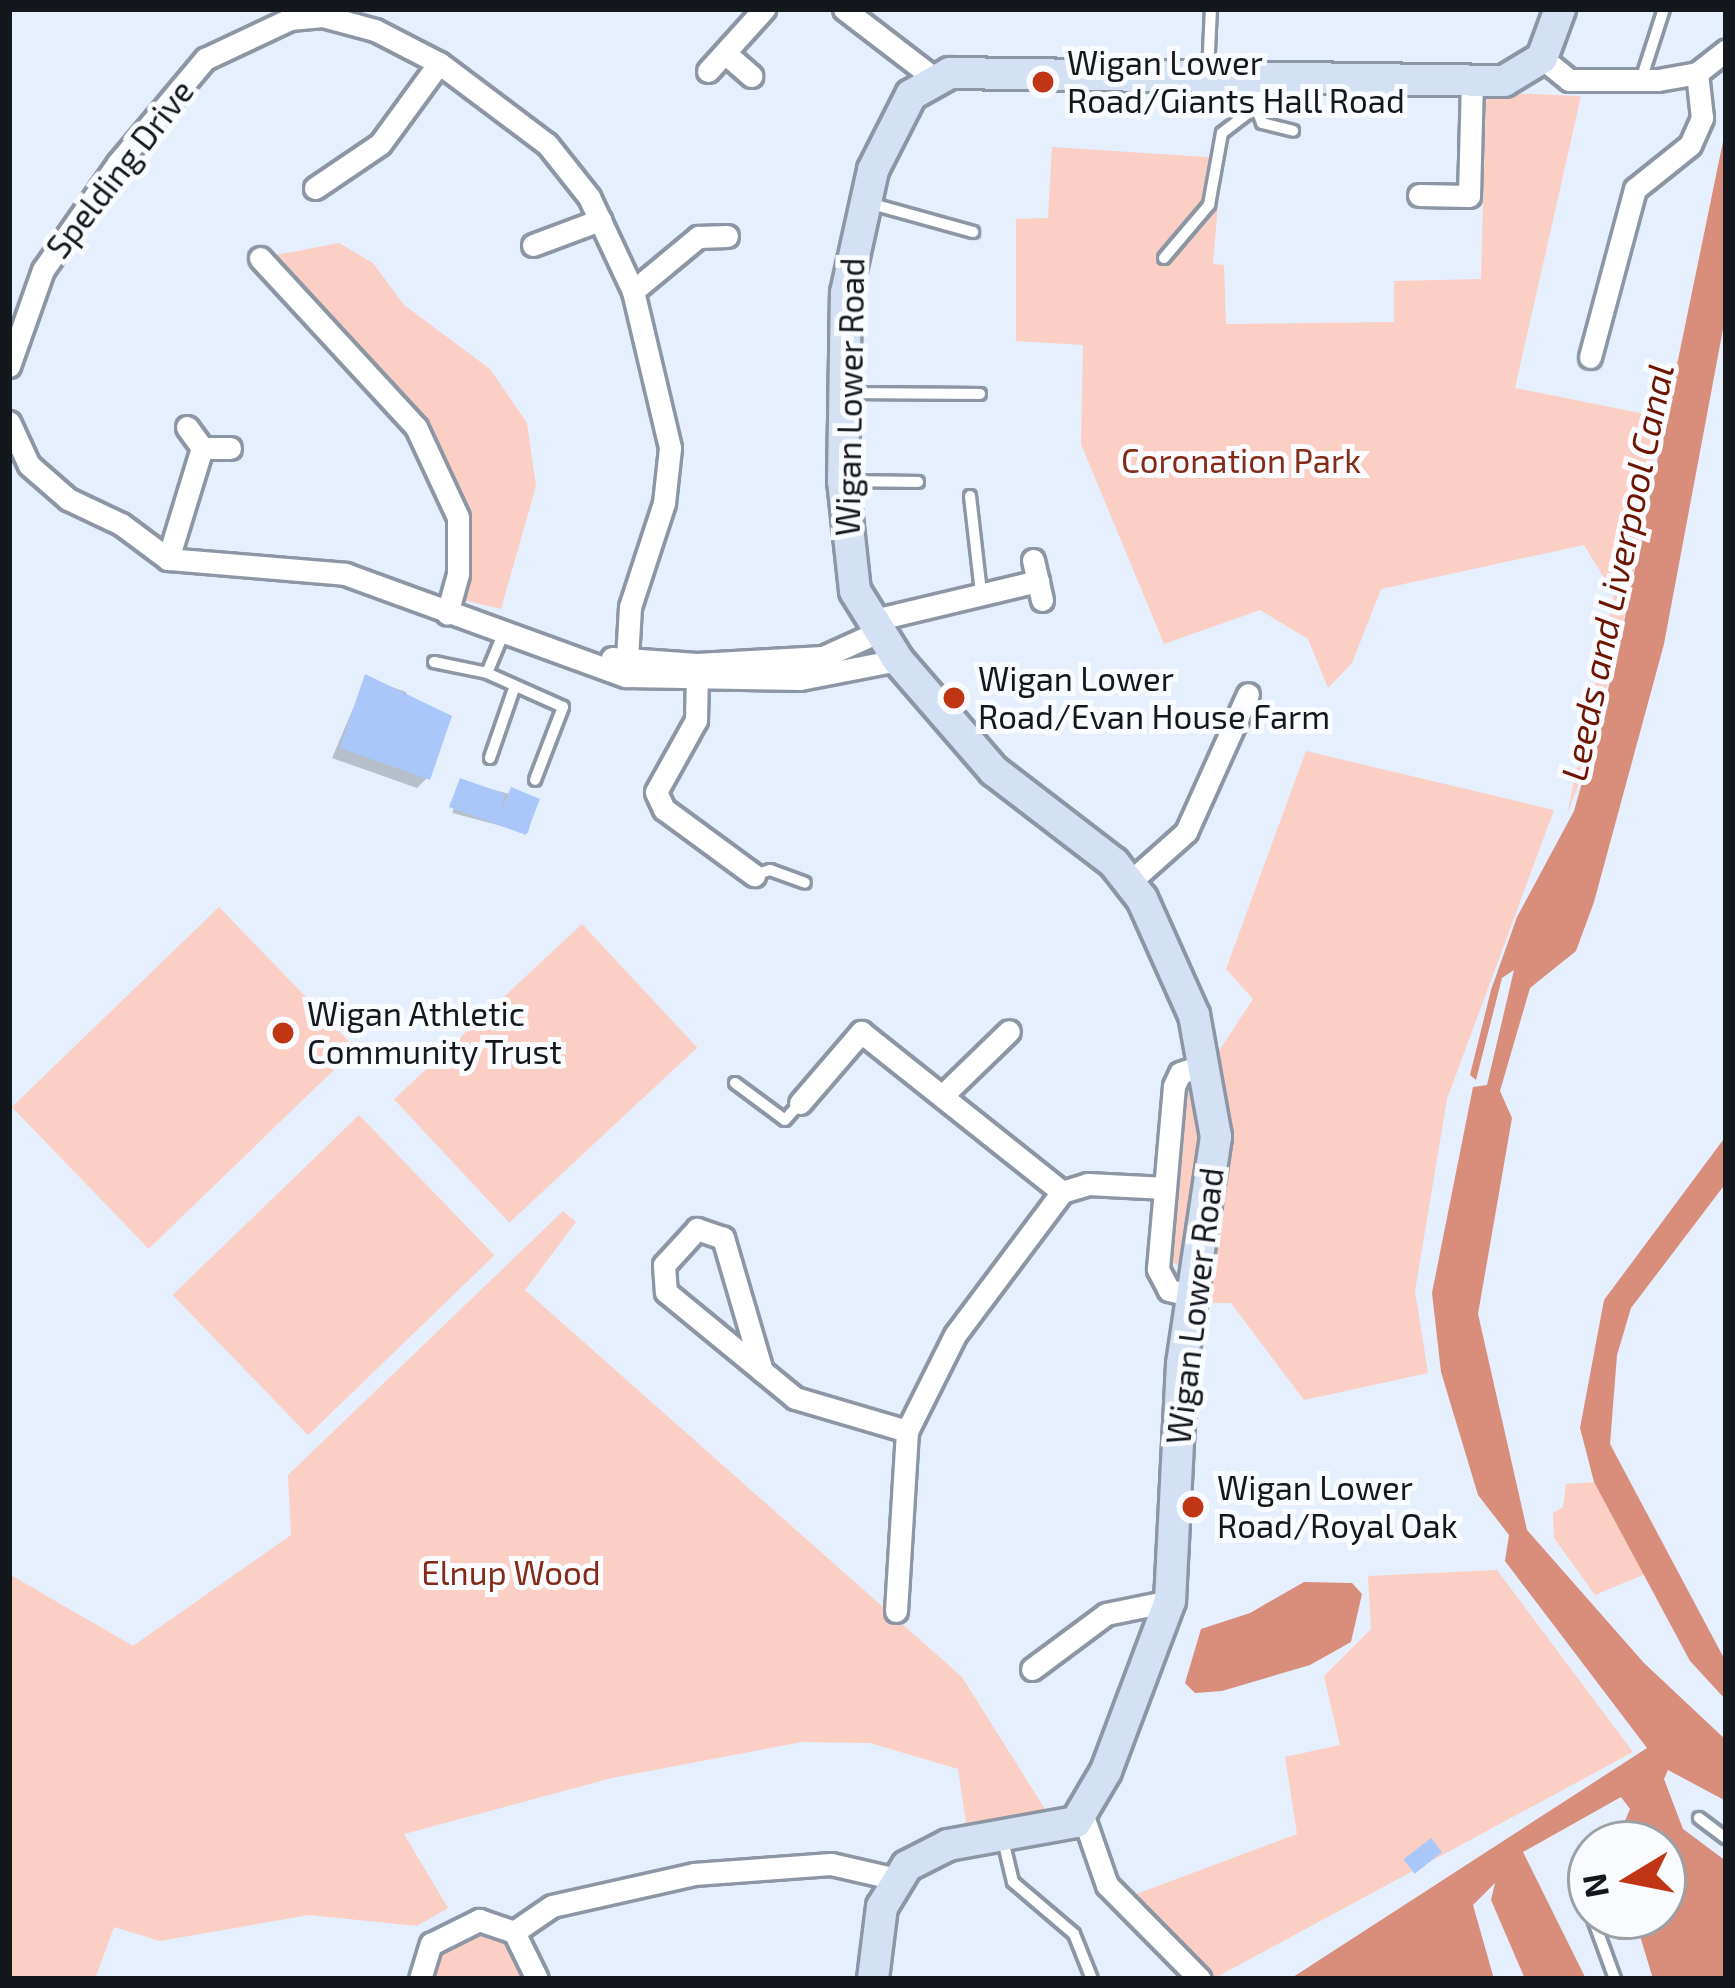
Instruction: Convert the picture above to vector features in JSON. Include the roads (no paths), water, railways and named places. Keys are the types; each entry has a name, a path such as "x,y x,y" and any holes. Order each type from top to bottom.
{"main road":[{"path":"934,78 980,71 1472,82 1515,79 1542,58 1560,9"},
{"name":"Wigan Lower Road","path":"934,78 902,108 862,201 848,268 843,481 849,571 874,627 898,660 1011,788 1131,881 1167,941 1205,1064 1216,1137 1190,1295 1170,1601 1083,1816"},
{"path":"873,1979 877,1927 896,1879 934,1850 1003,1840 1083,1816"}],"street":[{"path":"708,71 764,9"},
{"path":"844,9 934,78"},
{"name":"Spelding Drive","path":"9,366 43,270 118,163 205,59 261,27 322,12 375,29 440,63 547,145 600,220 633,291 670,448 664,503 630,607 626,668"},
{"path":"1542,58 1569,80 1641,80 1697,73 1726,50"},
{"path":"724,52 752,76"},
{"path":"315,188 380,144 440,63"},
{"path":"1590,357 1635,189 1690,146 1702,118 1697,73"},
{"path":"1418,195 1469,196 1472,82"},
{"path":"533,245 600,220"},
{"path":"633,291 698,237 727,236"},
{"path":"260,258 275,284 416,427 458,517 458,574 448,614"},
{"path":"9,422 28,465 68,500 121,524 167,560 345,574 552,649 626,668 861,673 898,660"},
{"path":"187,427 202,448"},
{"path":"167,560 202,448"},
{"path":"202,448 230,448"},
{"path":"697,672 837,655 874,627 981,592 1038,580"},
{"path":"697,672 690,736 659,773 656,792 664,809 730,866 754,875"},
{"path":"1131,881 1186,832 1238,701"},
{"path":"942,1096 1009,1031"},
{"path":"800,1103 861,1032 1062,1192"},
{"path":"1190,1295 1159,1278 1176,1079 1205,1064"},
{"path":"896,1611 907,1431 994,1275 1062,1192 1088,1184 1166,1188"},
{"path":"762,1370 723,1238 697,1229 664,1265 663,1286 762,1370 815,1408 907,1431"},
{"path":"1032,1669 1106,1614 1170,1601"},
{"path":"1083,1816 1107,1885 1200,1979"},
{"path":"420,1979 431,1944 461,1923 514,1932 552,1906 694,1874 831,1864 896,1879"},
{"path":"514,1932 537,1979"}],"lane":[{"path":"1208,75 1211,9"},
{"path":"1641,80 1664,9"},
{"path":"1164,258 1209,205 1222,133 1256,107 1268,76"},
{"path":"1256,107 1270,129 1293,131"},
{"path":"862,201 973,232"},
{"path":"846,392 980,394"},
{"path":"843,481 918,482"},
{"path":"970,496 981,592"},
{"path":"487,673 504,632"},
{"path":"434,662 487,673 563,706 535,780"},
{"path":"490,758 515,686"},
{"path":"754,875 770,870 805,883"},
{"path":"735,1083 785,1120 800,1103"},
{"path":"1699,1818 1726,1838"},
{"path":"1003,1840 1013,1882 1074,1934 1092,1979"},
{"path":"1601,1940 1615,1979"}],"place":[{"name":"Wigan Lower Road/Giants Hall Road","path":"1043,82"},
{"name":"Wigan Lower Road/Evan House Farm","path":"954,698"},
{"name":"Wigan Athletic Community Trust","path":"283,1033"},
{"name":"Wigan Lower Road/Royal Oak","path":"1193,1507"}],"park label":[{"name":"Coronation Park","path":"1241,461"},
{"name":"Elnup Wood","path":"511,1573"}],"water label":[{"name":"Leeds and Liverpool Canal","path":"1616,572"}]}
